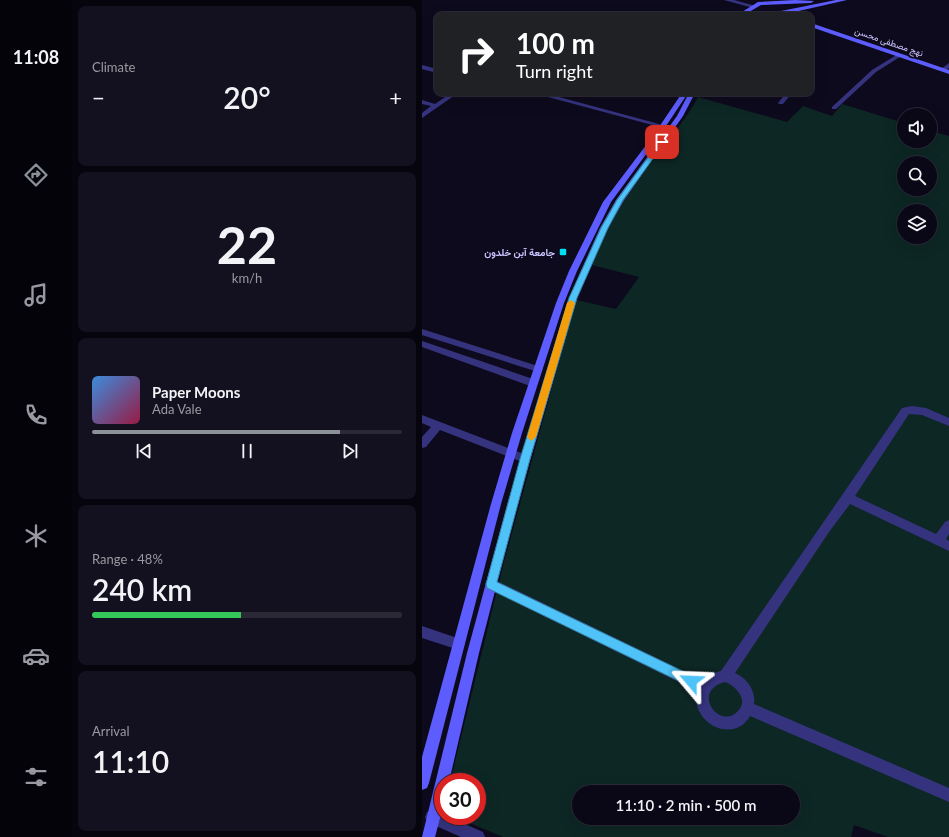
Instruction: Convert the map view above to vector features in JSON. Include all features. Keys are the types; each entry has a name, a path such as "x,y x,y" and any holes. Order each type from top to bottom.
{"main road":[{"path":"744,12 753,6 765,2 815,0"},
{"path":"798,12 844,0"},
{"path":"786,2 793,12"},
{"path":"753,6 768,12"},
{"name":"نهج مصطفى محسن","path":"814,26 946,71"},
{"path":"422,783 476,575 511,453 565,290 601,214 615,190 668,127 684,96"},
{"path":"428,837 491,584 565,321 582,276 604,228 620,200 690,96"}],"street":[{"path":"727,0 753,6"},
{"path":"834,108 874,71 900,55"},
{"path":"946,71 949,65"},
{"path":"422,67 434,70"},
{"path":"422,116 451,96"},
{"path":"548,96 668,127"},
{"path":"781,102 786,96"},
{"path":"422,102 437,106"},
{"path":"422,332 538,369"},
{"path":"422,344 533,383"},
{"path":"725,676 906,411 912,409 920,410 949,422"},
{"path":"422,419 525,459"},
{"path":"422,444 438,425"},
{"path":"848,498 944,543 949,525"},
{"path":"491,584 705,688"},
{"path":"422,632 459,644"},
{"path":"725,676 736,679 744,686 748,697 748,708 742,717 727,723 716,721 704,709 702,698 705,688 713,679 725,676"},
{"path":"748,708 949,795"},
{"path":"432,818 478,837"}],"green space":[{"path":"698,97 787,122 803,106 832,116 842,104 897,121 897,148 937,148 937,133 949,136 949,837 888,837 854,825 851,837 503,837 474,825 486,825 486,773 452,773 504,562 576,300 616,309 639,277 592,265 608,226 620,204 629,190 680,125"}],"slow traffic":[{"path":"531,437 571,303"}],"place":[{"name":"جامعة آبن خلدون","path":"563,252"}],"route":[{"path":"662,142 620,200 604,228 573,298 525,459 491,584 691,681"}]}
